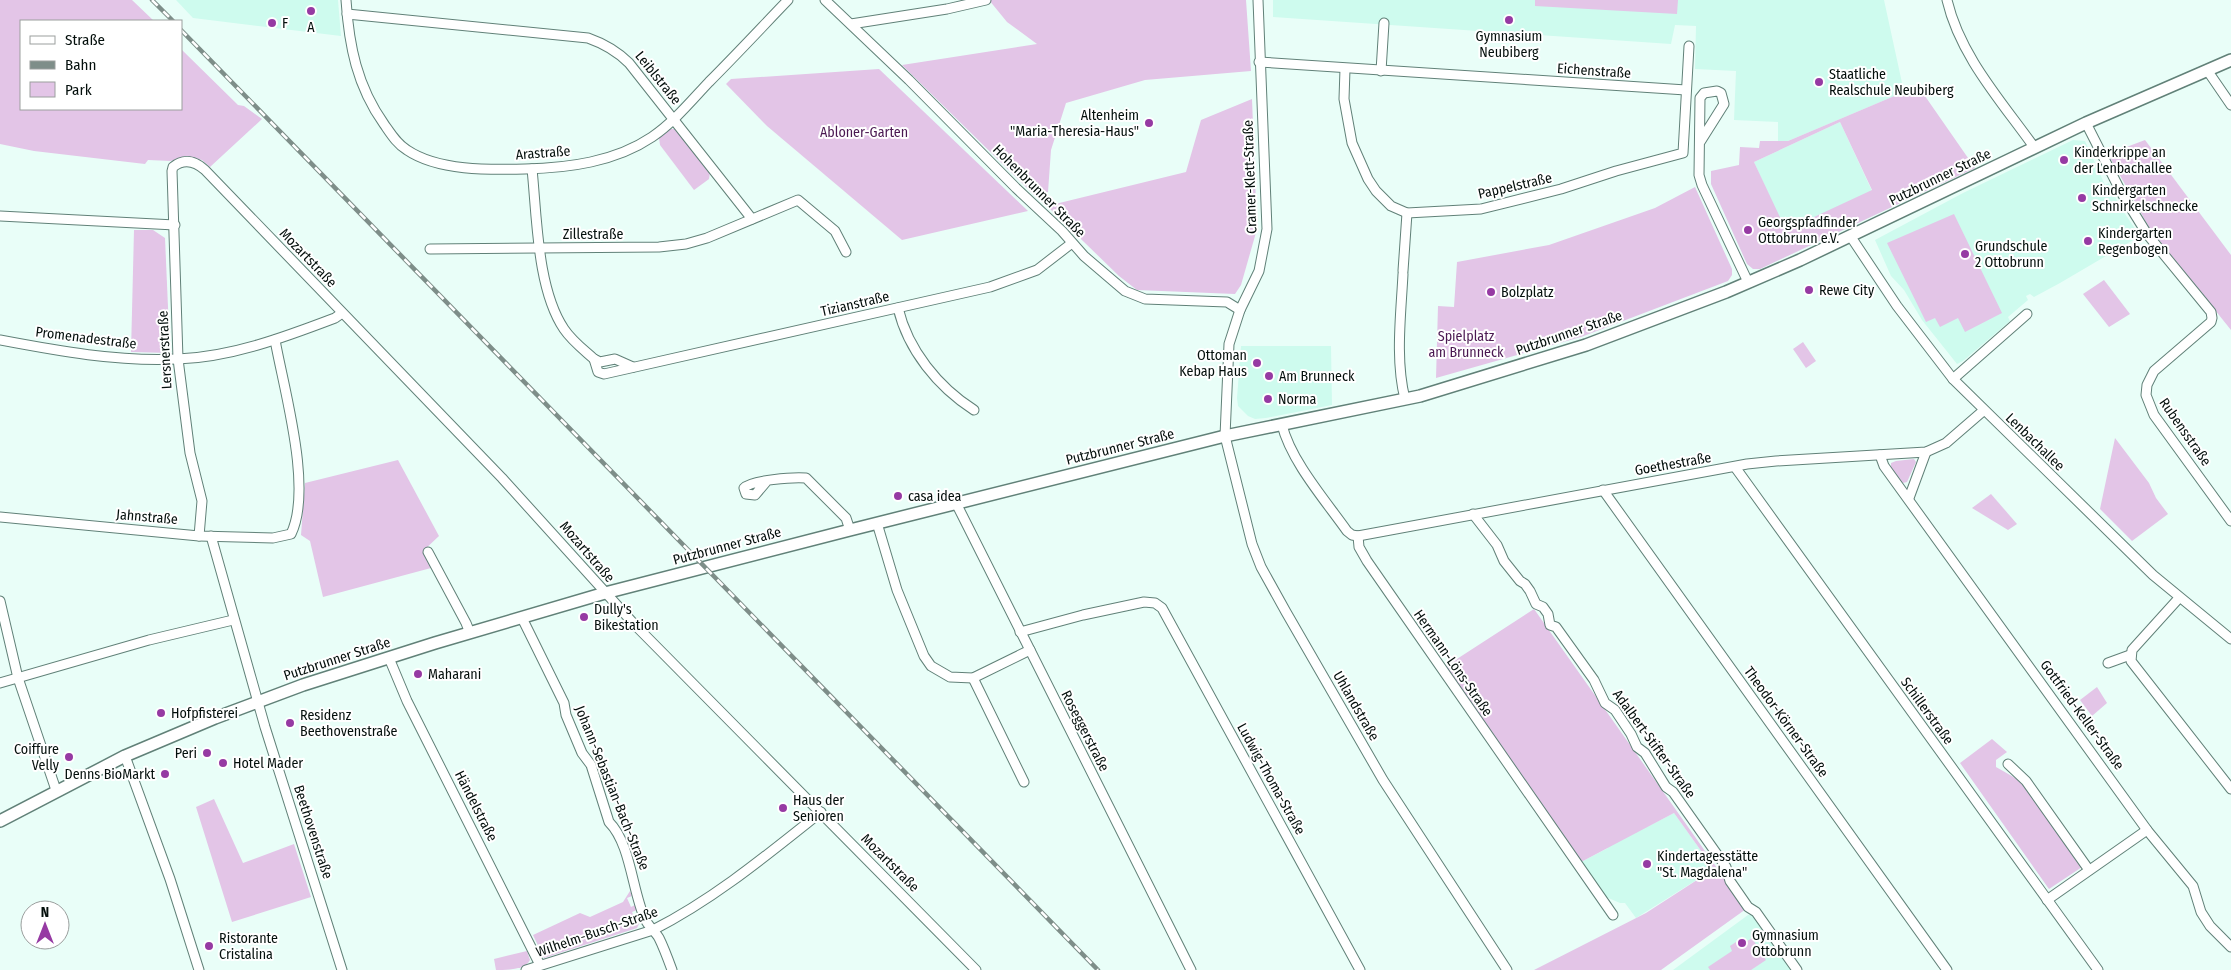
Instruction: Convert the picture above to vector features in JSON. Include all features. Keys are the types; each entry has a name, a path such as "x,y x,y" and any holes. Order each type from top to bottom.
{"main road":[{"name":"Putzbrunner Straße","path":"0,820 125,756 258,701 470,633 605,593 876,523 1225,436 1405,399 1586,345 1748,282 1851,237 2034,147 2231,60"}],"street":[{"name":"Arastraße","path":"346,0 352,56 364,90 371,105 394,138 406,150 431,160 460,167 532,169 563,167 606,158 651,138 674,119 788,0"},
{"name":"Hohenbrunner Straße","path":"825,0 1072,243 1125,291 1145,299 1227,302 1240,310"},
{"path":"850,24 947,10 986,0"},
{"name":"Cramer-Klett-Straße","path":"1225,436 1229,344 1240,310 1260,271 1267,229 1258,0"},
{"path":"1947,0 1955,26 1974,63 2034,147"},
{"name":"Leiblstraße","path":"347,14 588,38 605,44 619,52 630,63 752,219"},
{"path":"1381,71 1384,23"},
{"name":"Pappelstraße","path":"1407,214 1481,209 1561,190 1625,169 1680,156 1684,150 1689,46"},
{"name":"Eichenstraße","path":"1259,62 1686,90"},
{"path":"1345,69 1344,99 1352,143 1368,180 1376,191 1390,206 1407,214 1400,350 1405,399"},
{"path":"2207,70 2231,105"},
{"path":"1700,142 1724,104 1721,93 1717,91 1710,90 1700,98 1699,175 1748,282"},
{"name":"Rubensstraße","path":"2086,123 2121,192 2148,234 2211,312 2212,318 2208,324 2154,371 2147,385 2146,395 2154,415 2231,521"},
{"name":"Mozartstraße","path":"177,163 190,161 198,163 205,170 519,497 605,593 976,970"},
{"name":"Lersnerstraße","path":"177,163 173,166 172,171 178,359 190,453 202,501 199,536"},
{"name":"Tizianstraße","path":"532,169 540,247 548,290 563,328 594,359 598,372 601,374 898,308 1016,279 1037,270 1072,243"},
{"path":"752,219 798,200 835,231 846,252"},
{"path":"0,216 175,225"},
{"name":"Zillestraße","path":"430,249 659,247 686,244 752,219"},
{"name":"Lenbachallee","path":"1851,237 1897,306 1953,379 1983,411 2179,598 2231,639"},
{"path":"898,308 908,338 922,360 956,399 974,410"},
{"name":"Promenadestraße","path":"0,340 100,356 178,359 223,353 275,340 335,318 342,313"},
{"path":"1953,379 2026,314"},
{"name":"Jahnstraße","path":"0,517 199,536 274,538 291,534 295,521 299,463 275,340"},
{"name":"Goethestraße","path":"1358,536 1776,460 1926,452 1946,443 1983,411"},
{"path":"1282,425 1292,452 1312,482 1347,531 1352,535 1358,536"},
{"name":"Uhlandstraße","path":"1225,436 1252,544 1261,567 1383,780 1507,970"},
{"path":"1909,498 1926,452"},
{"name":"Gottfried-Keller-Straße","path":"1880,455 1884,466 1909,498 2147,830 2193,886 2201,912 2210,926 2231,947"},
{"name":"Schillerstraße","path":"1734,467 2098,970"},
{"path":"766,482 806,478 846,518 850,530"},
{"name":"Theodor-Körner-Straße","path":"1603,490 1947,970"},
{"name":"Roseggerstraße","path":"956,503 1190,970"},
{"name":"Adalbert-Stifter-Straße","path":"1473,514 1496,545 1504,560 1530,591 1536,604 1543,607 1548,614 1550,625 1556,627 1594,680 1605,703 1615,710 1637,747 1644,753 1666,787 1673,792 1726,867 1730,880 1748,907 1756,912 1798,970"},
{"path":"876,523 897,590 924,656 931,666 941,673 955,678 973,678 1030,650"},
{"name":"Beethovenstraße","path":"211,536 233,620 342,970"},
{"name":"Hermann-Löns-Straße","path":"1358,536 1362,553 1390,595 1613,915"},
{"path":"428,552 466,622 470,633"},
{"path":"2108,663 2130,655 2179,598"},
{"path":"0,601 18,678 56,790"},
{"name":"Ludwig-Thoma-Straße","path":"1020,632 1083,615 1144,602 1155,603 1166,614 1360,970"},
{"name":"Johann-Sebastian-Bach-Straße","path":"522,618 564,703 566,715 582,753 591,765 607,817 616,829 635,881 634,890 646,921 658,936 672,970"},
{"path":"0,683 154,639 233,620"},
{"path":"2130,655 2132,664 2231,789"},
{"name":"Händelstraße","path":"389,658 407,701 540,965"},
{"path":"973,678 1024,782"},
{"path":"125,756 170,879 199,970"},
{"path":"2008,764 2026,781 2089,870"},
{"name":"Wilhelm-Busch-Straße","path":"526,970 653,930 723,888 821,812"},
{"path":"2047,900 2147,830"}],"shaded area":[{"path":"176,0 338,0 341,36 193,18"},
{"name":"Staatliche Realschule Neubiberg","path":"1273,0 1884,0 1904,92 1788,141 1778,143 1778,122 1734,120 1736,71 1695,69 1696,26 1675,25 1671,44 1273,17"},
{"path":"1840,122 1872,191 1785,231 1754,162"},
{"name":"Grundschule 2 Ottobrunn","path":"2073,140 2085,141 2105,185 2109,183 2119,205 2140,236 2034,297 2030,294 2026,296 2028,300 2008,317 2010,321 1957,364 1922,320 1904,290 1891,276 1875,240 1963,193"},
{"path":"1241,346 1331,346 1332,405 1266,418 1255,419 1248,416 1238,406 1237,398"},
{"name":"Kindertagesstätte \"St. Magdalena\"","path":"1674,813 1714,869 1636,918 1625,903 1620,903 1606,897 1581,862 1608,848 1602,837 1649,826"},
{"name":"Gymnasium Ottobrunn","path":"1748,915 1753,915 1792,970 1673,970"}],"green space":[{"path":"0,0 132,0 153,20 20,20 20,110 182,110 182,50 238,105 244,106 262,119 210,167 202,160 186,156 171,161 148,160 145,164 34,151 0,144"},
{"path":"989,0 1246,0 1251,71 1145,80 1066,103 1051,150 1048,192 1036,197 902,65 1037,44 1007,22"},
{"path":"1535,0 1678,0 1677,14 1535,6"},
{"name":"Abloner-Garten","path":"879,69 1028,211 902,240 767,126 726,84 731,79"},
{"path":"1918,86 1975,168 1760,269 1753,269 1747,264 1711,184 1711,171 1739,165 1740,147 1759,148 1760,141 1788,141","holes":["1840,122 1872,190 1786,230 1754,162"]},
{"path":"1252,99 1257,229 1241,285 1235,294 1137,290 1119,276 1047,206 1186,172 1201,120"},
{"path":"671,129 675,129 710,172 709,179 694,190 660,145 659,138"},
{"path":"2145,140 2231,255 2231,330 2150,229 2108,154"},
{"name":"Spielplatz am Brunneck","path":"1695,187 1732,269 1732,275 1728,281 1581,337 1436,378 1438,306 1454,307 1457,262 1549,245 1655,208"},
{"path":"1954,214 2002,313 1965,332 1958,318 1940,327 1935,318 1926,322 1887,243"},
{"path":"134,230 153,230 165,238 170,353 131,352"},
{"path":"2104,280 2130,314 2109,327 2083,294"},
{"path":"1803,342 1816,361 1806,368 1793,349"},
{"path":"2115,438 2149,483 2156,498 2168,514 2132,541 2100,509"},
{"path":"1914,459 1916,462 1907,482 1903,483 1891,468 1891,463"},
{"path":"398,460 439,536 423,551 431,568 323,597 310,541 301,535 305,483"},
{"path":"1991,494 2017,524 2008,530 1972,508"},
{"path":"1534,609 1746,909 1661,970 1534,970 1646,913 1714,869 1674,813 1581,862 1443,668"},
{"path":"2097,687 2107,703 2092,716 2080,700"},
{"path":"1992,739 2007,752 1996,760 1996,767 2024,783 2082,867 2049,889 1960,763"},
{"path":"214,799 243,863 294,844 311,897 232,922 196,807"},
{"path":"630,891 632,896 627,898 631,907 635,905 637,910 632,912 636,921 641,920 637,928 544,958 533,935 580,913 590,917 623,902"},
{"path":"1752,938 1766,960 1751,970 1710,970 1708,967 1732,951 1730,946 1736,942 1740,946"},
{"path":"527,951 530,960 524,966 515,969 496,970 494,959"}],"railway":[{"path":"152,0 172,20"},
{"path":"182,31 1098,970"}],"place":[{"name":"A","path":"311,11"},
{"name":"Gymnasium Neubiberg","path":"1509,20"},
{"name":"F","path":"272,23"},
{"name":"Staatliche Realschule Neubiberg","path":"1819,82"},
{"name":"Altenheim \"Maria-Theresia-Haus\"","path":"1149,123"},
{"name":"Kinderkrippe an der Lenbachallee","path":"2064,160"},
{"name":"Kindergarten Schnirkelschnecke","path":"2082,198"},
{"name":"Georgspfadfinder Ottobrunn e.V.","path":"1748,230"},
{"name":"Kindergarten Regenbogen","path":"2088,241"},
{"name":"Grundschule 2 Ottobrunn","path":"1965,254"},
{"name":"Rewe City","path":"1809,290"},
{"name":"Bolzplatz","path":"1491,292"},
{"name":"Ottoman Kebap Haus","path":"1257,363"},
{"name":"Am Brunneck","path":"1269,376"},
{"name":"Norma","path":"1268,399"},
{"name":"casa idea","path":"898,496"},
{"name":"Dully's Bikestation","path":"584,617"},
{"name":"Maharani","path":"418,674"},
{"name":"Hofpfisterei","path":"161,713"},
{"name":"Residenz Beethovenstraße","path":"290,723"},
{"name":"Peri","path":"207,753"},
{"name":"Coiffure Velly","path":"69,757"},
{"name":"Hotel Mader","path":"223,763"},
{"name":"Denns BioMarkt","path":"165,774"},
{"name":"Haus der Senioren","path":"783,808"},
{"name":"Kindertagesstätte \"St. Magdalena\"","path":"1647,864"},
{"name":"Gymnasium Ottobrunn","path":"1742,943"},
{"name":"Ristorante Cristalina","path":"209,946"}]}
